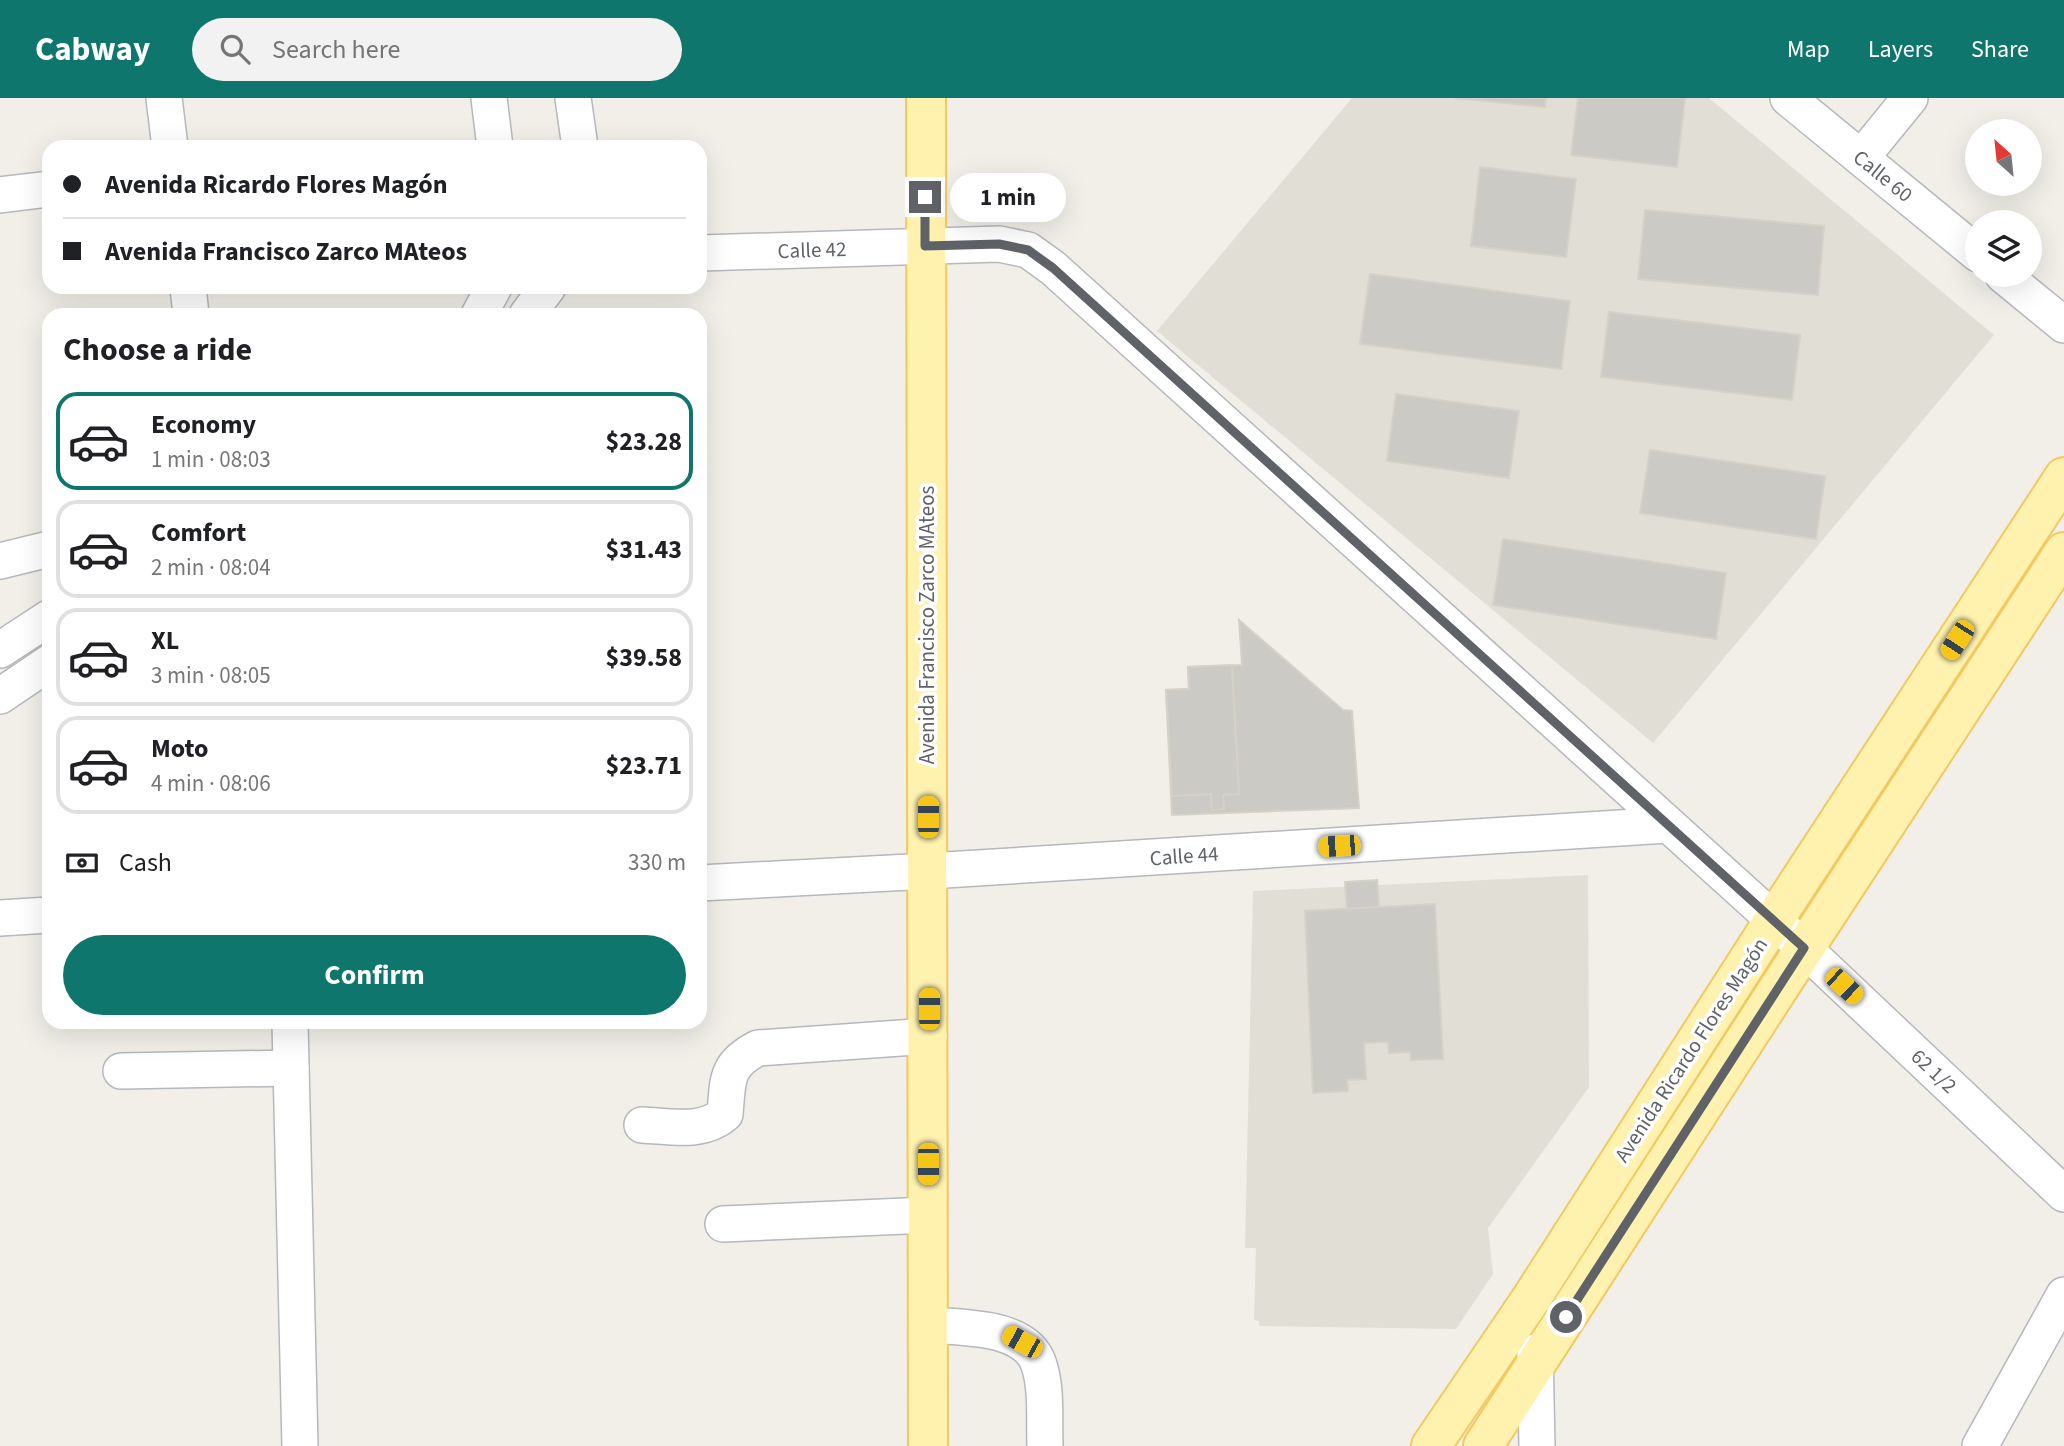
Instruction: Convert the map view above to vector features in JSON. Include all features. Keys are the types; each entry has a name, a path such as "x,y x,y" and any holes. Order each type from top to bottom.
{"main road":[{"name":"Avenida Francisco Zarco MAteos","path":"926,98 928,1446"},
{"name":"Avenida Ricardo Flores Magón","path":"1431,1446 1529,1301 2064,477"},
{"name":"Avenida Ricardo Flores Magón","path":"1483,1446 1804,948 2064,552"}],"street":[{"path":"164,98 169,140"},
{"path":"489,98 494,140"},
{"path":"573,98 579,140"},
{"name":"Calle 60","path":"1788,98 1965,243"},
{"path":"1861,158 1910,98"},
{"path":"0,195 42,190"},
{"name":"Calle 42","path":"707,253 999,244 1028,250 1053,268 1667,825"},
{"path":"2018,287 2064,325"},
{"path":"0,561 42,552"},
{"path":"0,650 42,623"},
{"path":"0,695 42,668"},
{"name":"Calle 44","path":"707,883 929,872 1667,825"},
{"name":"62 1/2","path":"1667,825 1774,920 2064,1194"},
{"path":"0,918 42,915"},
{"path":"290,1029 300,1446"},
{"path":"642,1125 697,1127 714,1124 725,1114 729,1075 741,1057 758,1048 929,1036"},
{"path":"121,1071 291,1068"},
{"path":"723,1224 928,1215"},
{"path":"1980,1446 2064,1295"},
{"path":"1529,1301 1537,1363 1537,1446"},
{"path":"928,1325 1008,1334 1034,1353 1042,1378 1045,1446"}],"shaded area":[{"path":"1352,98 1709,98 1994,335 1653,743 1157,331"},
{"path":"1588,875 1589,1087 1488,1228 1493,1274 1456,1329 1259,1326 1259,1321 1254,1320 1256,1248 1245,1248 1253,891"}],"building":[{"path":"1455,98 1546,98 1545,107"},
{"path":"1578,98 1685,98 1677,167 1571,155"},
{"path":"1480,167 1576,179 1566,257 1471,246"},
{"path":"1645,210 1824,226 1818,295 1638,279"},
{"path":"1370,274 1570,301 1561,369 1360,344"},
{"path":"1609,312 1800,335 1792,400 1601,377"},
{"path":"1396,394 1519,411 1509,478 1387,461"},
{"path":"1650,450 1825,476 1816,539 1640,513"},
{"path":"1503,539 1726,573 1716,639 1493,605"},
{"path":"1239,620 1343,710 1352,711 1359,808 1172,815 1166,690 1189,689 1188,667 1242,665"},
{"path":"1232,665 1239,794 1223,795 1224,809 1212,810 1211,794 1172,796 1166,690 1189,689 1188,667"},
{"path":"1377,880 1379,907 1347,909 1345,882"},
{"path":"1435,904 1443,1059 1411,1060 1410,1052 1389,1053 1388,1042 1364,1043 1366,1079 1347,1080 1348,1091 1313,1093 1305,911"}],"route":[{"path":"925,197 925,246 999,244 1028,250 1053,268 1804,948 1566,1317"}]}
